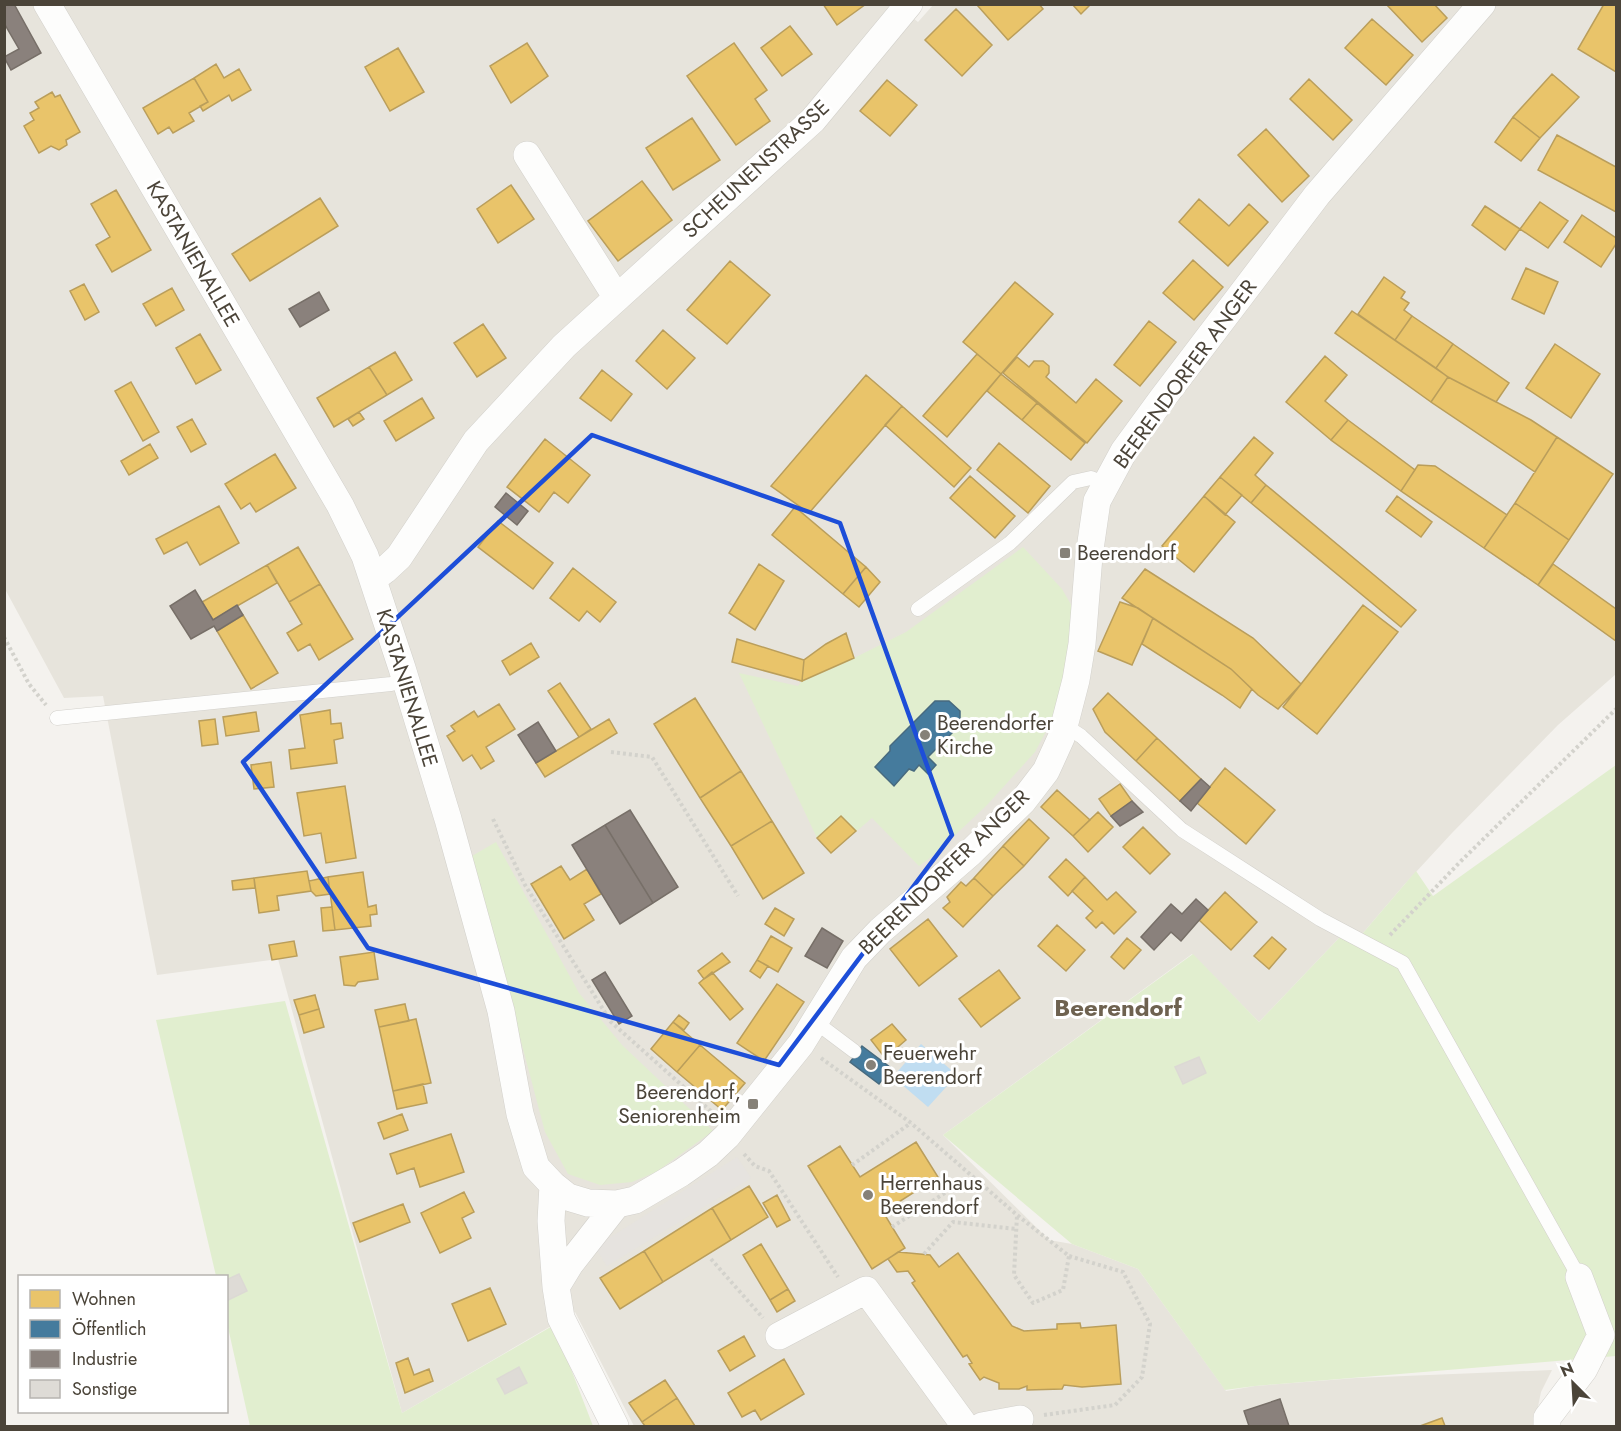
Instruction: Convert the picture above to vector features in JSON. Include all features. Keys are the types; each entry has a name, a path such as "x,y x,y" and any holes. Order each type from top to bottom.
{"street":[{"name":"KASTANIENALLEE","path":"47,4 340,505 365,556 448,819 501,1011 520,1114 536,1167 553,1185"},
{"name":"SCHEUNENSTRASSE","path":"373,579 399,557 476,441 564,346 813,120 909,4"},
{"name":"BEERENDORFER ANGER","path":"553,1185 568,1197 588,1203 617,1204 635,1200 708,1154 727,1136 801,1044 854,958 880,931 969,854 1023,801 1046,771 1061,738 1076,680 1082,644 1096,501 1124,451 1317,195 1482,4"},
{"path":"527,154 617,298"},
{"path":"553,1185 551,1221 555,1287 561,1317 615,1426"},
{"path":"555,1287 617,1204"},
{"path":"1547,1426 1547,1418 1584,1369 1600,1335 1579,1277"},
{"path":"779,1336 866,1290 965,1426"},
{"path":"981,1426 1020,1419"}],"lane":[{"path":"918,609 1010,543 1073,482 1091,478 1106,484"},
{"path":"57,718 391,684 406,680"},
{"path":"1064,725 1081,736 1182,830 1320,919 1403,963 1579,1277"},
{"path":"814,1021 854,1051"}],"path":[{"path":"4,637 29,684 57,718"},
{"path":"1376,949 1461,861 1617,709"},
{"path":"611,752 652,757 738,896"},
{"path":"493,819 525,885 611,1022 720,1120 727,1136 755,1166 769,1171 852,1297"},
{"path":"801,1044 911,1123 1017,1215 1069,1256 1123,1272 1150,1324 1142,1377 1115,1405 1020,1419"},
{"path":"852,1165 911,1123"},
{"path":"892,1227 948,1191 981,1184"},
{"path":"1017,1215 1014,1275 1033,1303 1063,1290 1069,1256"},
{"path":"924,1254 953,1222 1016,1229"},
{"path":"711,1259 779,1336"}],"highlighted area":[{"path":"592,435 840,523 952,835 779,1065 368,948 243,762"}],"shaded area":[{"path":"895,4 918,22 934,4 1616,5 1616,674 1558,725 1452,833 1363,933 1339,938 1259,1022 1192,954 943,1135 1049,1240 1072,1244 1138,1269 1226,1391 1255,1386 1356,1378 1552,1370 1541,1392 1534,1426 634,1426 575,1312 402,1413 278,959 157,975 103,696 64,698 5,589 4,5"},
{"path":"737,1157 751,1178 607,1266 595,1247"}],"green space":[{"path":"1023,547 1062,589 1073,608 1072,644 1053,718 1035,752 987,805 919,866 872,818 831,853 817,838 739,673 798,686 802,681 906,632"},
{"path":"1616,765 1616,1356 1225,1390 1138,1269 1072,1244 943,1135 1193,954 1259,1022 1339,938 1363,933 1416,871 1433,896"},
{"path":"496,842 579,993 622,1045 713,1131 656,1172 632,1182 600,1185 568,1174 545,1132 472,856"},
{"path":"285,1001 402,1413 554,1325 593,1426 250,1426 228,1327 228,1275 216,1275 156,1020"}],"water":[{"path":"921,1044 957,1075 928,1107 893,1077"}],"building: Wohnen":[{"path":"823,4 866,4 837,25"},
{"path":"1039,4 1043,9 1008,40 977,5"},
{"path":"1072,4 1091,4 1081,14"},
{"path":"1386,4 1434,4 1447,18 1422,42"},
{"path":"1604,4 1616,4 1616,72 1578,49"},
{"path":"956,9 992,45 962,76 925,40"},
{"path":"1372,19 1413,55 1386,85 1345,48"},
{"path":"790,26 812,54 782,76 761,48"},
{"path":"527,43 548,76 511,103 490,66"},
{"path":"734,43 767,90 755,99 770,121 736,145 687,76"},
{"path":"398,48 424,92 390,111 365,67"},
{"path":"216,64 224,78 239,69 251,90 232,101 229,95 203,111 200,106 208,102 194,78"},
{"path":"1552,74 1579,97 1540,138 1513,117"},
{"path":"194,78 208,102 189,113 194,121 173,133 169,127 158,134 143,108"},
{"path":"1309,79 1352,120 1333,140 1290,99"},
{"path":"887,80 917,105 890,136 860,111"},
{"path":"52,92 55,97 60,95 80,132 66,140 67,145 59,150 51,146 39,153 24,126 34,120 30,113 39,108 35,102"},
{"path":"1513,117 1540,138 1521,161 1495,142"},
{"path":"692,118 720,160 673,190 646,148"},
{"path":"1266,129 1309,176 1282,202 1238,155"},
{"path":"1557,135 1616,167 1616,212 1538,170"},
{"path":"642,181 672,220 618,261 588,221"},
{"path":"511,185 534,219 498,243 477,209"},
{"path":"116,190 151,250 112,272 96,245 110,237 91,204"},
{"path":"320,198 338,226 250,281 232,254"},
{"path":"1199,199 1229,226 1249,204 1268,222 1228,266 1179,222"},
{"path":"1540,202 1568,221 1548,248 1520,229"},
{"path":"1485,206 1520,229 1505,250 1472,225"},
{"path":"1582,215 1616,238 1616,244 1601,267 1564,242"},
{"path":"1193,260 1223,287 1194,320 1163,293"},
{"path":"730,261 770,295 727,344 687,310"},
{"path":"1526,268 1558,282 1544,314 1512,299"},
{"path":"1384,277 1405,292 1401,298 1409,303 1404,310 1412,316 1395,340 1358,314"},
{"path":"1015,282 1053,314 1001,374 963,342"},
{"path":"84,284 99,312 85,320 70,291"},
{"path":"172,288 184,310 156,326 143,304"},
{"path":"1352,311 1448,377 1431,402 1335,333"},
{"path":"1412,316 1453,344 1436,368 1395,340"},
{"path":"1149,321 1176,342 1140,386 1114,365"},
{"path":"483,324 506,358 477,377 454,343"},
{"path":"663,330 695,358 667,389 636,361"},
{"path":"200,334 221,370 196,384 176,348"},
{"path":"1453,344 1509,383 1496,402 1448,377 1436,368"},
{"path":"1555,344 1600,374 1571,418 1526,388"},
{"path":"395,352 412,380 387,395 369,367"},
{"path":"977,354 1001,374 947,437 923,416"},
{"path":"1325,356 1347,375 1325,401 1348,420 1331,440 1286,402"},
{"path":"1017,357 1029,367 1034,361 1043,361 1049,366 1049,373 1046,377 1076,403 1096,379 1122,401 1087,443 1003,373"},
{"path":"369,367 387,395 334,427 317,398"},
{"path":"602,370 632,394 611,421 580,398"},
{"path":"1001,374 1037,403 1022,420 987,391"},
{"path":"866,375 902,406 809,513 771,486"},
{"path":"1448,377 1531,420 1557,437 1535,472 1431,402"},
{"path":"131,382 159,432 143,441 115,391"},
{"path":"422,398 434,418 396,441 384,421"},
{"path":"1037,403 1085,443 1071,460 1022,420"},
{"path":"902,406 971,468 954,487 885,425"},
{"path":"359,412 364,419 353,426 348,419"},
{"path":"192,419 206,444 191,452 177,427"},
{"path":"1348,420 1415,470 1401,491 1331,440"},
{"path":"1254,437 1273,453 1255,475 1266,485 1251,503 1220,477"},
{"path":"1557,437 1613,474 1569,540 1515,503"},
{"path":"545,439 590,475 568,503 554,492 539,512 507,487"},
{"path":"999,443 1050,486 1028,513 977,470"},
{"path":"150,444 158,458 129,475 121,461"},
{"path":"275,454 296,488 256,512 250,503 241,509 225,484"},
{"path":"1418,465 1435,466 1507,515 1484,548 1401,491"},
{"path":"970,476 1015,516 995,538 950,498"},
{"path":"1220,477 1242,495 1225,515 1204,496"},
{"path":"1266,485 1416,610 1401,627 1251,503"},
{"path":"1204,496 1235,522 1194,572 1162,546"},
{"path":"1397,496 1432,522 1421,537 1386,511"},
{"path":"1515,503 1569,540 1538,585 1484,548"},
{"path":"219,506 239,543 200,565 187,542 164,554 156,539"},
{"path":"795,507 866,567 843,594 772,535"},
{"path":"498,521 553,563 533,589 478,547"},
{"path":"298,547 320,584 289,602 267,565"},
{"path":"759,564 784,581 755,630 729,613"},
{"path":"1553,564 1616,609 1616,641 1538,585"},
{"path":"267,565 277,583 213,620 202,602"},
{"path":"866,567 880,582 859,607 843,594"},
{"path":"573,568 616,602 600,622 587,611 579,621 550,598"},
{"path":"1145,569 1253,638 1301,684 1278,709 1258,695 1231,669 1122,598"},
{"path":"320,584 353,639 319,660 310,644 298,651 287,633 302,624 289,602"},
{"path":"1120,602 1138,608 1153,618 1132,665 1098,651"},
{"path":"1363,605 1398,632 1317,734 1283,707"},
{"path":"243,615 278,673 251,689 217,631"},
{"path":"1153,618 1231,669 1252,689 1240,708 1142,644"},
{"path":"846,633 854,658 802,681 804,660"},
{"path":"737,639 804,660 802,681 732,662"},
{"path":"531,643 539,657 510,675 502,661"},
{"path":"560,683 591,729 579,737 548,691"},
{"path":"1108,693 1157,738 1136,761 1105,732 1093,709"},
{"path":"695,698 741,771 700,798 654,724"},
{"path":"499,704 515,729 486,747 494,761 481,769 472,755 463,761 447,736 455,731 451,726 474,711 478,717"},
{"path":"330,710 331,724 341,723 343,738 334,740 337,763 291,769 289,750 305,748 300,715"},
{"path":"256,712 259,731 226,736 223,717"},
{"path":"215,719 218,744 202,746 199,721"},
{"path":"609,719 617,733 545,777 536,763"},
{"path":"1157,738 1201,779 1180,801 1136,761"},
{"path":"271,762 274,787 254,789 251,765"},
{"path":"1225,768 1275,810 1246,844 1197,803"},
{"path":"741,771 772,821 731,846 700,798"},
{"path":"1120,784 1132,801 1111,816 1099,799"},
{"path":"345,786 356,858 326,863 321,833 304,836 297,793"},
{"path":"1057,790 1090,820 1073,836 1041,807"},
{"path":"1098,812 1113,827 1088,852 1073,836"},
{"path":"841,816 856,831 831,853 817,838"},
{"path":"1029,819 1049,838 1024,866 1003,846"},
{"path":"772,821 804,873 763,899 731,846"},
{"path":"1143,827 1170,854 1150,874 1123,847"},
{"path":"1003,846 1024,866 993,896 974,878"},
{"path":"1066,859 1085,877 1068,896 1049,877"},
{"path":"561,866 570,880 587,869 601,894 584,904 594,920 564,939 531,884"},
{"path":"307,871 311,891 277,896 279,910 259,913 254,878"},
{"path":"363,872 368,907 376,905 377,914 370,915 371,926 335,930 328,877"},
{"path":"328,877 330,894 316,896 311,891 309,881"},
{"path":"1085,877 1107,900 1116,892 1136,912 1114,934 1102,922 1096,928 1086,918 1093,911 1072,891"},
{"path":"254,878 255,888 233,890 232,881"},
{"path":"974,878 993,896 963,927 943,908 950,902 947,897 961,882 966,886"},
{"path":"1225,892 1257,922 1231,950 1199,920"},
{"path":"332,907 335,930 323,931 321,908"},
{"path":"775,908 794,919 784,936 765,924"},
{"path":"928,919 957,956 919,986 890,949"},
{"path":"1057,925 1085,950 1066,971 1038,946"},
{"path":"771,936 792,948 778,972 757,960"},
{"path":"1272,937 1286,949 1269,969 1254,956"},
{"path":"1127,938 1141,950 1124,969 1111,957"},
{"path":"294,941 297,956 272,960 269,945"},
{"path":"374,952 378,979 358,982 355,986 344,985 340,957"},
{"path":"722,953 730,962 704,979 698,971"},
{"path":"757,960 768,966 760,978 750,971"},
{"path":"999,970 1020,998 981,1027 959,999"},
{"path":"712,972 743,1009 730,1020 699,983"},
{"path":"777,984 804,1002 764,1061 737,1043"},
{"path":"315,995 319,1009 299,1015 294,1000"},
{"path":"405,1004 409,1021 379,1027 375,1010"},
{"path":"319,1009 324,1027 304,1033 299,1015"},
{"path":"679,1015 689,1023 684,1030 673,1022"},
{"path":"416,1019 431,1083 393,1091 379,1027"},
{"path":"673,1022 700,1045 677,1072 651,1049"},
{"path":"892,1024 906,1040 885,1058 871,1040"},
{"path":"700,1045 745,1083 722,1110 677,1072"},
{"path":"423,1084 427,1103 397,1109 393,1091"},
{"path":"402,1114 408,1130 384,1139 378,1123"},
{"path":"451,1134 464,1172 420,1187 414,1168 397,1174 390,1154"},
{"name":"Herrenhaus Beerendorf","path":"916,1142 938,1177 883,1212 905,1248 872,1269 808,1166 840,1146 860,1177"},
{"path":"749,1186 768,1217 731,1240 712,1208"},
{"path":"464,1192 474,1212 462,1218 471,1238 440,1253 421,1213"},
{"path":"777,1195 790,1220 777,1227 763,1203"},
{"path":"403,1204 410,1222 360,1242 353,1223"},
{"path":"712,1208 731,1240 663,1282 644,1251"},
{"path":"761,1244 788,1289 770,1300 743,1255"},
{"path":"644,1251 663,1282 620,1309 600,1278"},
{"path":"898,1252 930,1255 939,1267 958,1253 1012,1326 1024,1331 1057,1329 1057,1324 1080,1323 1081,1328 1116,1325 1121,1384 1082,1387 1064,1385 1062,1389 1027,1390 1027,1386 1019,1389 999,1389 999,1383 984,1377 980,1380 969,1364 972,1363 967,1355 963,1357 912,1283 915,1281 908,1271 897,1272 888,1259"},
{"path":"490,1288 506,1324 468,1341 452,1304"},
{"path":"788,1289 795,1301 777,1312 770,1300"},
{"path":"744,1336 755,1356 730,1371 718,1351"},
{"path":"408,1358 414,1375 429,1369 433,1381 405,1393 396,1363"},
{"path":"784,1359 804,1394 761,1420 755,1410 742,1417 728,1393"},
{"path":"665,1380 677,1398 642,1422 629,1403"},
{"path":"677,1398 695,1426 645,1426 642,1422"},
{"path":"1442,1418 1445,1426 1420,1426"}],"building: Öffentlich":[{"name":"Beerendorfer Kirche","path":"935,701 949,701 960,711 960,725 928,757 936,765 928,774 919,765 914,771 909,769 894,786 875,767 890,751 890,746"},
{"name":"Feuerwehr Beerendorf","path":"862,1046 891,1068 879,1084 850,1062"}],"building: Industrie":[{"path":"4,4 14,4 41,53 11,70 4,57 19,49 4,23"},
{"path":"319,292 329,310 300,327 289,309"},
{"path":"506,493 528,511 517,525 495,507"},
{"path":"195,590 213,620 237,605 243,615 217,631 214,626 191,639 170,606"},
{"path":"538,722 556,751 536,763 518,735"},
{"path":"1201,779 1210,787 1191,811 1180,801"},
{"path":"1132,801 1143,812 1120,826 1111,816"},
{"path":"630,810 678,887 653,903 605,825"},
{"path":"605,825 653,903 620,924 572,845"},
{"path":"1196,899 1208,910 1181,941 1171,932 1154,950 1141,937 1171,904 1182,914"},
{"path":"822,928 843,941 827,968 805,956"},
{"path":"605,972 632,1016 619,1024 592,980"},
{"path":"1280,1399 1289,1426 1249,1426 1244,1411"}],"building: Sonstige":[{"path":"1199,1057 1206,1073 1183,1084 1175,1067"},
{"path":"239,1274 247,1291 228,1300 228,1279"},
{"path":"519,1367 527,1383 505,1394 497,1379"}],"place":[{"name":"Beerendorf","path":"1065,553"},
{"name":"Beerendorfer Kirche","path":"925,735"},
{"name":"Feuerwehr Beerendorf","path":"871,1065"},
{"name":"Beerendorf, Seniorenheim","path":"753,1104"},
{"name":"Herrenhaus Beerendorf","path":"868,1195"}],"district":[{"name":"Beerendorf","path":"1118,1008"}]}
